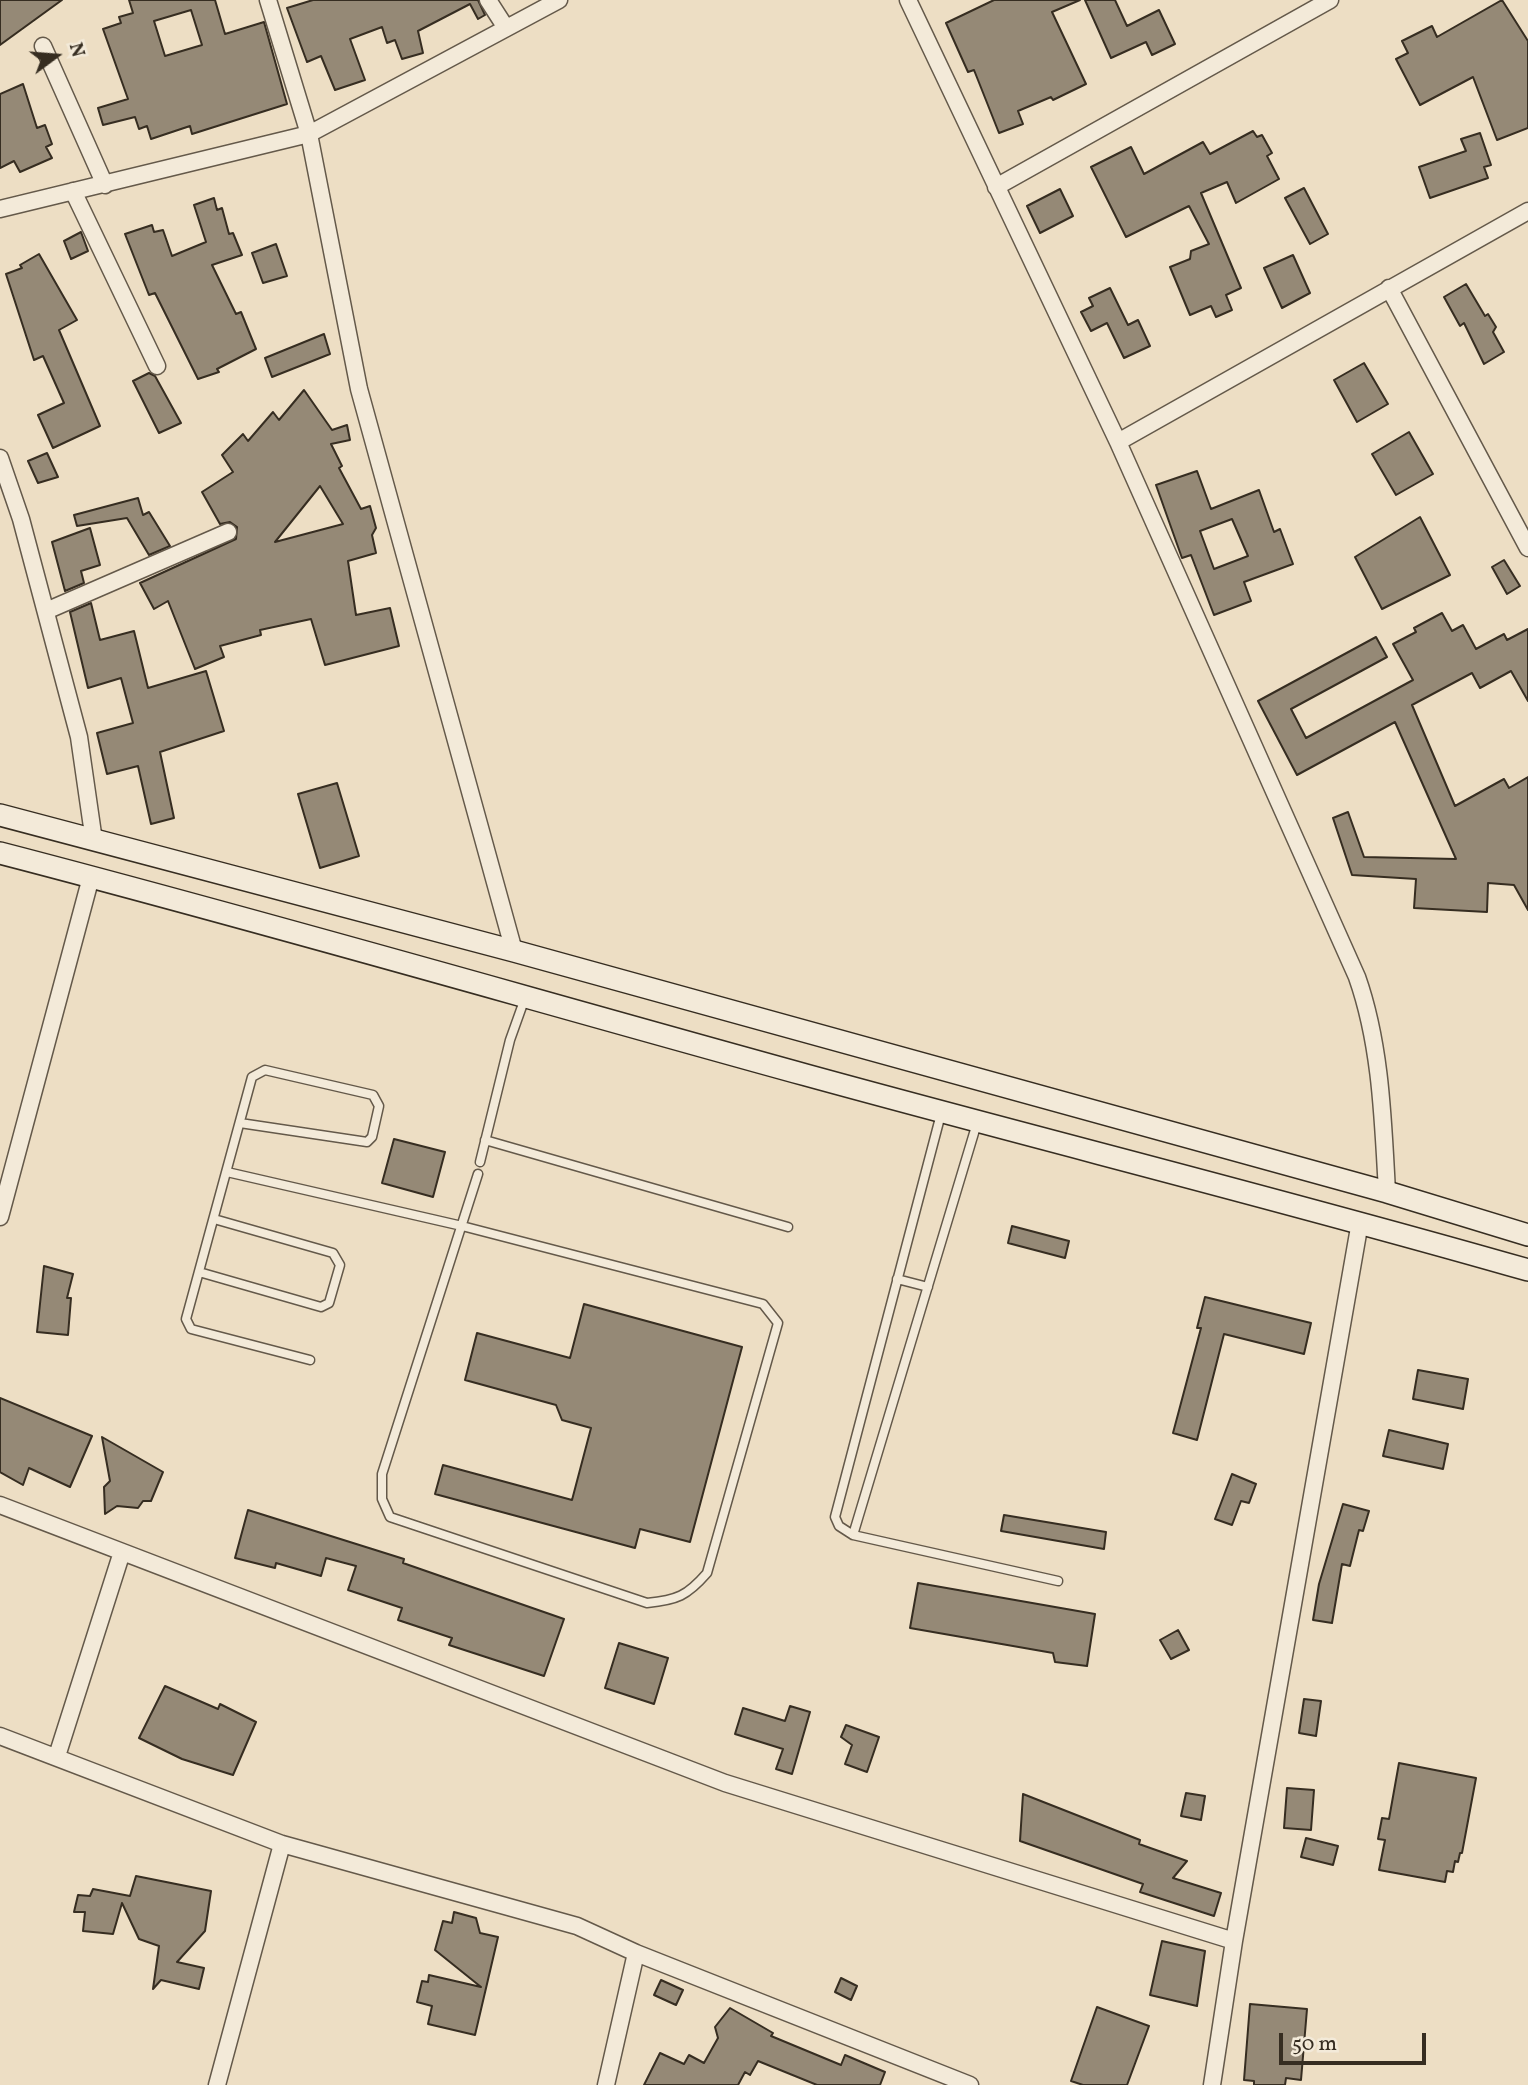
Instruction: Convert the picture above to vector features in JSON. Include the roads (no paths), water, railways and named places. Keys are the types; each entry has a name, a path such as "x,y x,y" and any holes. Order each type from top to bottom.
{"main road":[{"path":"0,815 514,951 1387,1192 1528,1235"},
{"path":"0,853 1528,1270"}],"street":[{"path":"268,0 309,134 359,389 514,951"},
{"path":"488,0 506,28"},
{"path":"0,209 309,134 558,0"},
{"path":"908,0 1118,442 1357,977 1367,1004 1381,1099 1387,1192"},
{"path":"996,187 1329,0"},
{"path":"43,46 106,185"},
{"path":"73,191 157,366"},
{"path":"1118,442 1528,211"},
{"path":"1389,288 1528,548"},
{"path":"0,458 21,519 79,737 94,841"},
{"path":"46,611 228,532"},
{"path":"0,1217 91,877"},
{"path":"1212,2085 1234,1941 1360,1222"},
{"path":"0,1505 725,1783 1234,1941"},
{"path":"57,1756 122,1552"},
{"path":"0,1735 282,1844 577,1926 636,1954 970,2085"},
{"path":"0,1752 18,1741"},
{"path":"217,2085 282,1844"},
{"path":"606,2085 636,1954"}],"lane":[{"path":"480,1161 510,1040 526,995"},
{"path":"240,1124 367,1142 372,1137 379,1106 373,1095 265,1070 252,1077 186,1319 191,1329 310,1360"},
{"path":"942,1111 835,1517 839,1526 853,1535 1058,1581"},
{"path":"853,1535 978,1121"},
{"path":"485,1140 788,1227"},
{"path":"227,1172 462,1226 763,1304 772,1312 778,1323 707,1573 691,1592 670,1600 647,1603 390,1517 382,1499 382,1474 462,1226 478,1174"},
{"path":"199,1272 321,1307 329,1303 340,1265 333,1253 214,1219"},
{"path":"897,1279 928,1287"}]}
